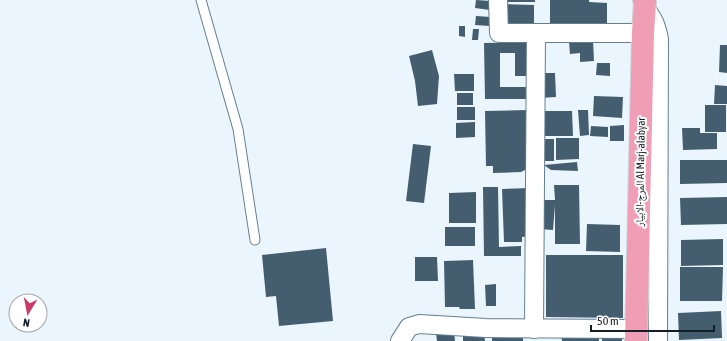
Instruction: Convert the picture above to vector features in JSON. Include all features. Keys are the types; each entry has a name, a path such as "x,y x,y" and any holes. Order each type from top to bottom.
{"main road":[{"name":"المرج-الابيار Al Marj-alabyar","path":"636,335 645,3"}],"street":[{"path":"498,0 498,33 643,33"},
{"path":"645,3 655,22 659,39 658,341"},
{"path":"534,329 536,33"},
{"path":"400,341 410,327 419,324 486,334 534,329 636,335"}],"lane":[{"path":"201,0 238,129 255,240"}],"building":[{"path":"476,0 491,1 490,10 475,8"},
{"path":"502,0 535,0 535,2 502,2"},
{"path":"550,0 589,0 589,2 607,3 607,26 550,25"},
{"path":"504,4 534,5 534,26 503,25"},
{"path":"476,16 491,17 490,26 475,25"},
{"path":"459,26 465,26 465,37 459,36"},
{"path":"473,29 479,29 478,40 472,40"},
{"path":"593,40 594,61 580,62 580,53 570,54 569,41"},
{"path":"529,42 529,76 515,76 515,53 500,53 500,87 530,87 530,99 485,99 484,43"},
{"path":"720,45 727,45 727,73 719,72"},
{"path":"432,50 439,76 437,104 418,106 415,81 409,56"},
{"path":"597,63 610,63 610,76 596,75"},
{"path":"539,73 555,73 556,97 539,98"},
{"path":"454,74 474,74 474,91 455,91"},
{"path":"715,85 727,86 727,104 714,104"},
{"path":"457,93 473,93 473,105 457,105"},
{"path":"594,96 623,97 622,118 593,116"},
{"path":"705,105 726,105 726,132 705,132"},
{"path":"457,107 475,107 475,120 457,120"},
{"path":"527,110 529,168 521,172 493,173 493,166 486,166 485,111"},
{"path":"578,110 588,110 589,135 580,136"},
{"path":"539,111 572,111 573,136 539,136"},
{"path":"475,122 475,137 456,138 456,123"},
{"path":"624,125 624,141 610,141 610,126"},
{"path":"591,126 608,127 608,137 590,136"},
{"path":"682,128 700,128 700,133 717,133 717,149 683,150"},
{"path":"556,138 579,138 579,159 556,160"},
{"path":"541,139 554,139 554,161 541,161"},
{"path":"413,144 431,146 424,203 406,201"},
{"path":"680,160 727,160 727,183 680,184"},
{"path":"577,162 578,171 551,170 544,165"},
{"path":"554,185 579,185 580,244 555,244 555,205 553,230 539,229 540,200 555,200"},
{"path":"483,187 498,187 499,247 521,246 521,256 484,256"},
{"path":"529,188 531,236 522,237 522,242 504,242 502,189"},
{"path":"476,192 476,223 449,223 449,193"},
{"path":"727,197 727,224 681,225 680,198"},
{"path":"587,224 620,225 620,252 586,251"},
{"path":"445,227 475,227 475,246 445,246"},
{"path":"723,239 723,265 681,266 681,240"},
{"path":"326,248 333,321 279,326 276,296 266,297 262,255"},
{"path":"546,255 623,255 623,318 546,317"},
{"path":"415,257 437,257 438,281 415,281"},
{"path":"473,260 475,309 445,307 444,261"},
{"path":"680,267 723,267 722,301 680,301"},
{"path":"496,284 496,306 486,306 485,285"},
{"path":"721,311 722,338 679,340 678,313"},
{"path":"454,331 455,341 437,341 436,333"},
{"path":"484,334 485,341 463,341 463,335"},
{"path":"599,334 599,341 562,341 561,335"},
{"path":"492,335 523,335 523,341 492,341"},
{"path":"602,335 622,335 622,341 602,341"}]}
